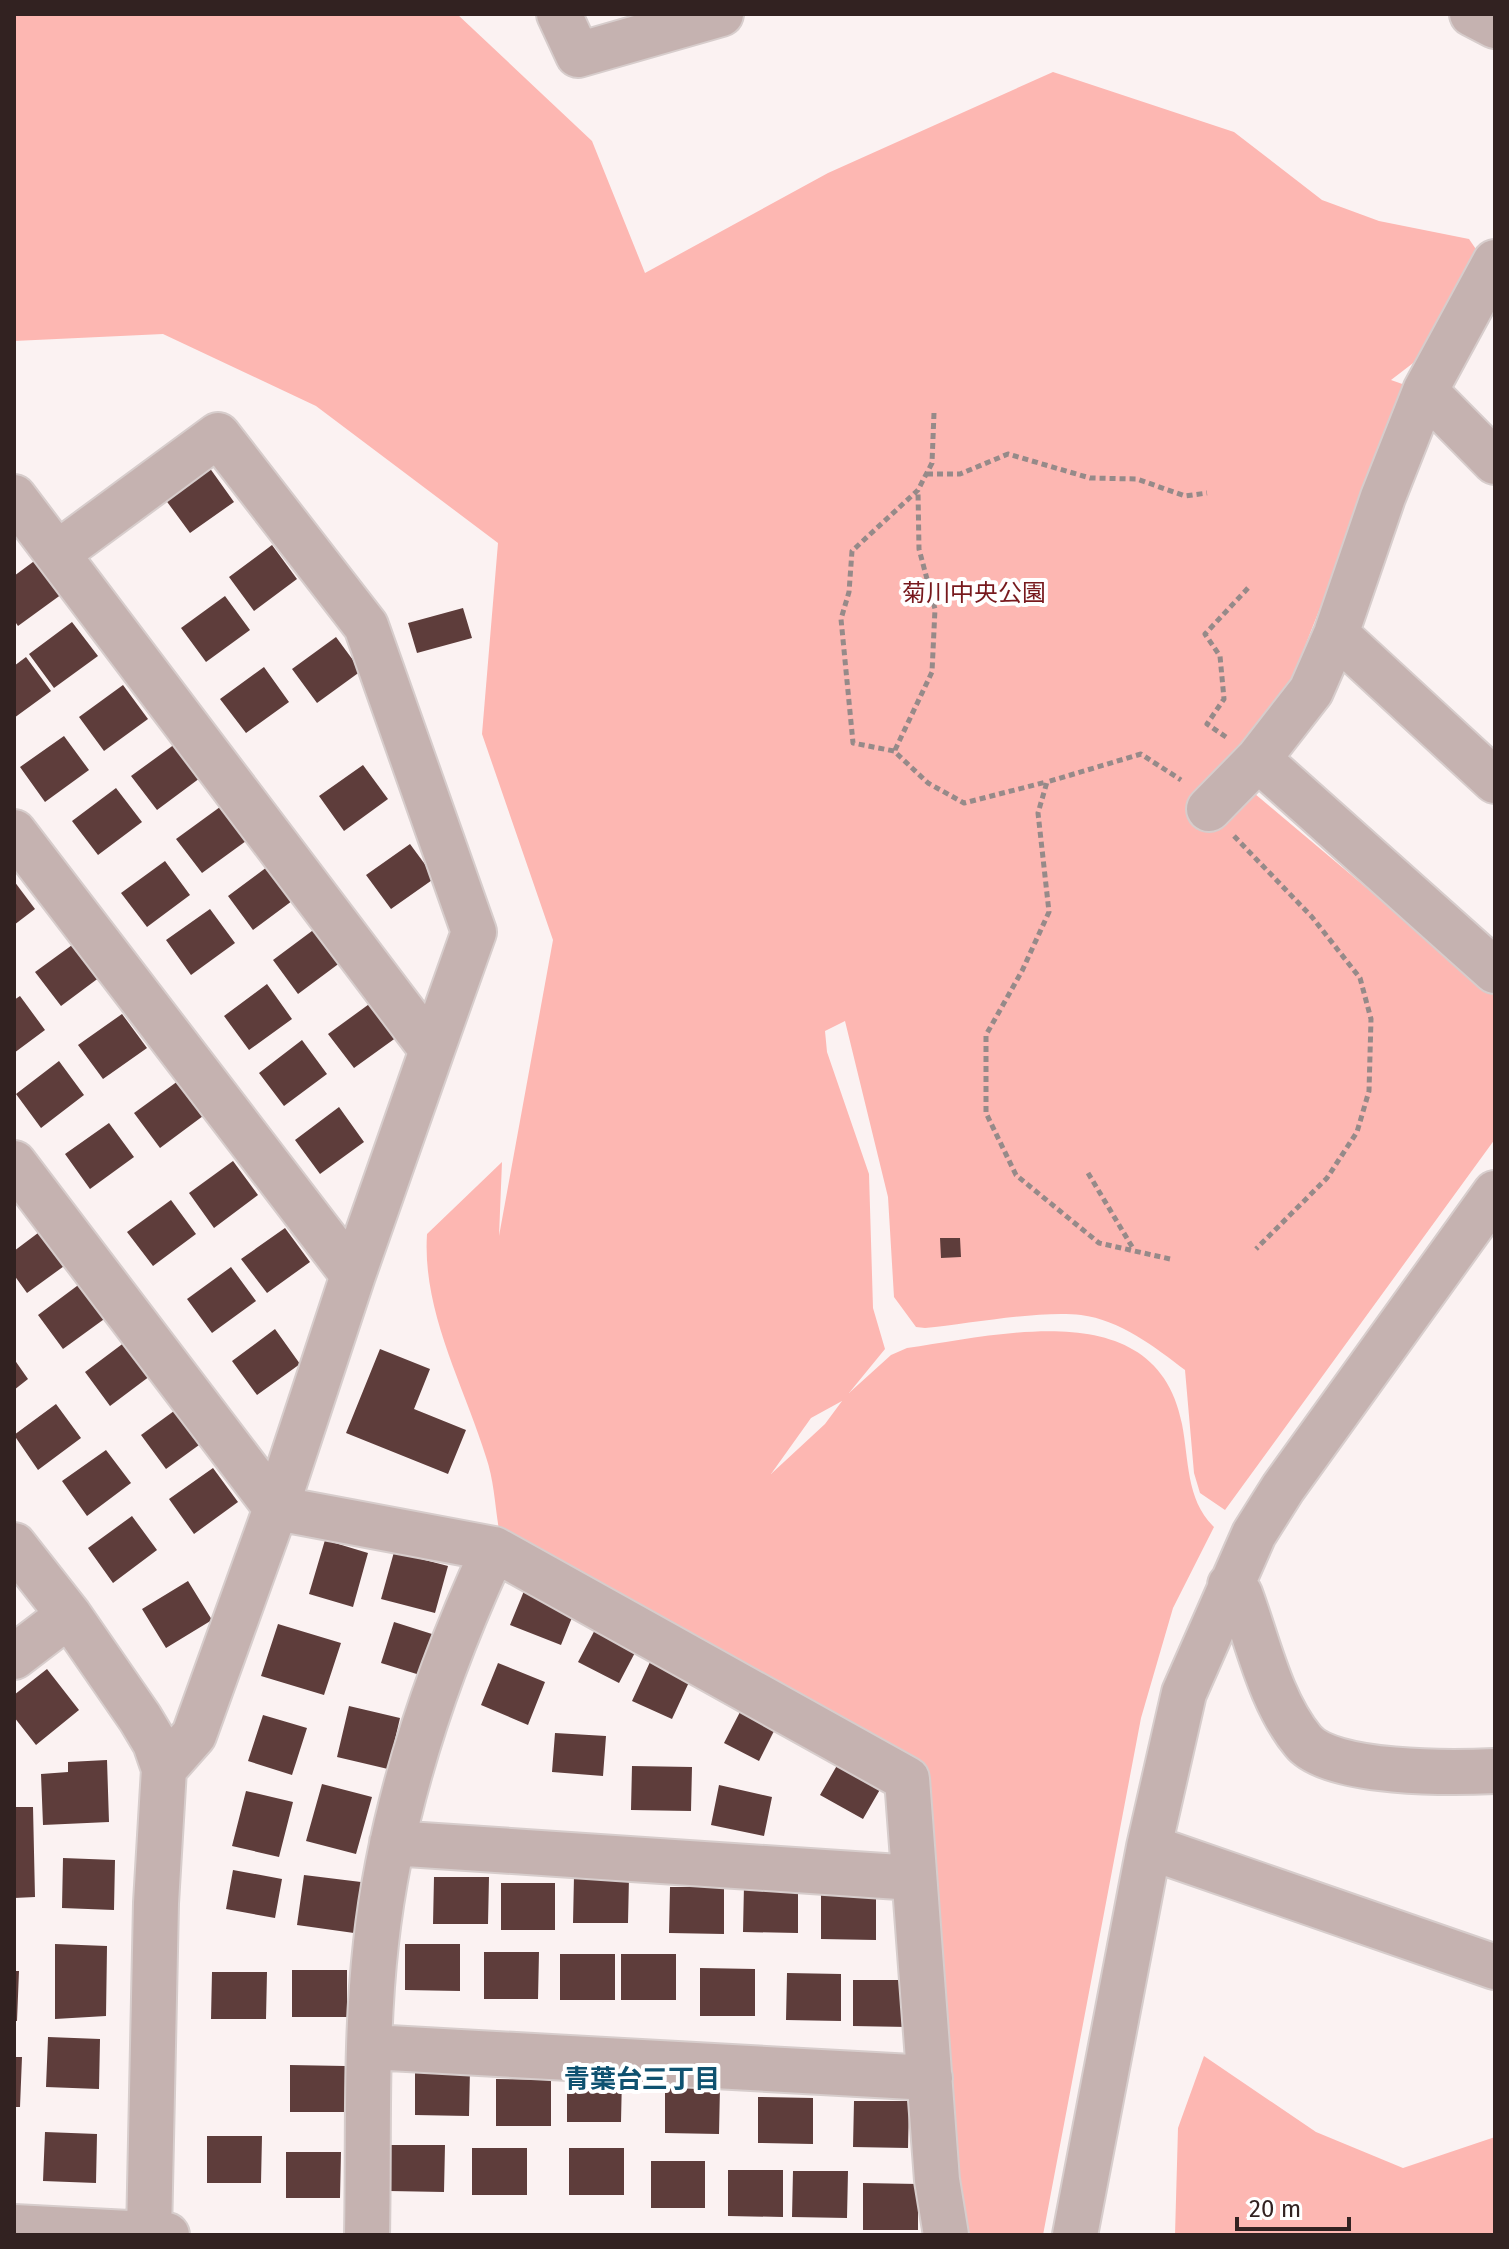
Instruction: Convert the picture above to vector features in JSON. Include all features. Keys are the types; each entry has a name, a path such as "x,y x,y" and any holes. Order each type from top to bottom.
{"street":[{"path":"559,14 578,55 721,14"},
{"path":"1472,14 1495,26"},
{"path":"1209,809 1258,759 1311,691 1336,634 1383,497 1425,391 1495,262"},
{"path":"1425,391 1495,462"},
{"path":"58,553 218,435 366,626 474,932 353,1275 276,1508 194,1735 164,1769"},
{"path":"14,497 432,1050"},
{"path":"1336,634 1495,781"},
{"path":"1258,759 1495,971"},
{"path":"15,837 353,1275"},
{"path":"14,1163 276,1508 494,1549 907,1779 937,2180 946,2235"},
{"path":"1075,2235 1149,1847 1184,1693 1254,1534 1283,1488 1495,1193"},
{"path":"14,1545 69,1615 155,1743 164,1769 156,1903 149,2234"},
{"path":"367,2235 376,1944 392,1843 434,1694 494,1549"},
{"path":"1230,1585 1240,1594 1281,1707 1305,1745 1345,1762 1420,1774 1495,1771"},
{"path":"14,1657 69,1615"},
{"path":"392,1843 914,1878"},
{"path":"1149,1847 1495,1967"},
{"path":"371,2047 930,2078"},
{"path":"14,2227 167,2235"}],"path":[{"path":"934,413 932,463 918,490 852,551 849,592 841,619 853,743 894,751 928,783 964,803 1141,754 1178,777 1312,917 1360,978 1371,1019 1369,1091 1357,1132 1327,1178 1256,1249"},
{"path":"927,474 960,474 1008,454 1090,478 1137,479 1185,496 1207,493"},
{"path":"894,751 932,672 935,609 919,549 918,490"},
{"path":"1249,587 1205,634 1220,656 1224,699 1207,724 1258,759"},
{"path":"1047,782 1038,813 1049,912 1022,971 986,1035 986,1113 1016,1175 1099,1243 1170,1259"},
{"path":"1088,1173 1135,1251"}],"green space":[{"name":"菊川中央公園","path":"14,14 457,14 592,141 645,273 828,173 1053,72 1234,132 1322,200 1379,221 1469,239 1482,258 1434,347 1391,380 1408,386 1290,684 1223,767 1495,996 1495,1139 1225,1510 1200,1493 1194,1473 1185,1370 1136,1336 1109,1322 1064,1314 916,1327 894,1297 888,1197 845,1021 825,1031 827,1052 869,1174 873,1308 885,1349 849,1393 891,1355 907,1348 1029,1332 1070,1332 1109,1339 1142,1355 1167,1383 1182,1424 1193,1492 1198,1505 1214,1527 1173,1608 1141,1718 1043,2235 961,2235 921,1770 499,1530 489,1466 446,1348 431,1292 427,1263 427,1234 502,1162 499,1236 553,940 482,734 498,543 316,406 163,334 14,341","holes":["842,1401 825,1424 771,1474 811,1418"]},
{"path":"1204,2056 1316,2132 1403,2168 1495,2137 1495,2235 1175,2235 1178,2128"}],"building":[{"path":"209,467 234,502 190,533 165,499"},
{"path":"272,545 297,579 254,611 229,577"},
{"path":"37,559 62,594 18,626 14,620 14,576"},
{"path":"225,596 250,630 206,662 181,628"},
{"path":"463,608 472,638 417,653 408,623"},
{"path":"72,622 98,656 54,688 29,654"},
{"path":"336,637 361,671 317,703 292,669"},
{"path":"26,657 51,691 14,718 14,666"},
{"path":"264,667 289,702 246,733 220,699"},
{"path":"123,685 148,719 104,751 79,717"},
{"path":"64,736 89,770 45,802 20,767"},
{"path":"175,744 200,778 157,810 131,776"},
{"path":"363,765 388,799 344,831 319,796"},
{"path":"116,788 142,822 98,855 72,821"},
{"path":"220,807 246,841 202,873 176,839"},
{"path":"410,844 435,878 391,909 366,875"},
{"path":"165,861 190,895 147,927 121,893"},
{"path":"271,864 296,898 253,930 228,896"},
{"path":"14,881 35,909 14,925"},
{"path":"210,909 235,943 191,975 166,940"},
{"path":"316,928 341,962 298,994 273,960"},
{"path":"79,940 104,974 61,1006 35,972"},
{"path":"267,984 292,1019 249,1050 224,1016"},
{"path":"20,996 45,1030 14,1053 14,1000"},
{"path":"372,1002 397,1037 354,1068 328,1034"},
{"path":"122,1014 147,1048 103,1079 78,1045"},
{"path":"302,1040 327,1074 284,1106 259,1073"},
{"path":"59,1061 84,1095 41,1128 16,1094"},
{"path":"178,1081 203,1116 160,1148 134,1113"},
{"path":"339,1107 364,1142 320,1174 295,1140"},
{"path":"109,1123 134,1157 90,1189 65,1154"},
{"path":"233,1161 258,1195 214,1228 189,1193"},
{"path":"171,1200 196,1234 153,1266 127,1232"},
{"path":"46,1227 71,1261 27,1293 14,1275 14,1251"},
{"path":"285,1228 310,1262 267,1293 241,1259"},
{"path":"940,1238 960,1238 961,1257 941,1258"},
{"path":"231,1267 256,1301 212,1333 187,1299"},
{"path":"81,1283 107,1317 63,1349 38,1315"},
{"path":"275,1329 300,1364 257,1395 232,1361"},
{"path":"129,1339 154,1373 110,1406 85,1372"},
{"path":"380,1349 430,1369 414,1409 466,1430 448,1474 346,1433"},
{"path":"14,1359 28,1379 14,1390"},
{"path":"185,1403 210,1437 166,1469 141,1435"},
{"path":"56,1404 81,1438 38,1470 14,1435"},
{"path":"106,1450 131,1483 87,1516 62,1481"},
{"path":"213,1468 238,1502 194,1534 169,1499"},
{"path":"132,1516 157,1550 113,1583 88,1548"},
{"path":"325,1540 368,1553 353,1607 309,1594"},
{"path":"394,1552 448,1566 435,1613 381,1599"},
{"path":"188,1581 212,1620 166,1648 142,1609"},
{"path":"524,1591 575,1610 561,1645 510,1625"},
{"path":"394,1622 432,1634 420,1675 381,1663"},
{"path":"278,1624 341,1643 324,1695 261,1676"},
{"path":"598,1624 639,1645 619,1683 578,1662"},
{"path":"650,1662 690,1680 672,1719 632,1701"},
{"path":"498,1663 545,1682 528,1725 481,1705"},
{"path":"47,1669 79,1710 36,1745 14,1717 14,1695"},
{"path":"349,1706 400,1718 388,1769 337,1757"},
{"path":"740,1712 775,1729 759,1761 724,1743"},
{"path":"263,1715 307,1728 292,1775 248,1761"},
{"path":"555,1733 606,1736 603,1776 552,1772"},
{"path":"107,1760 109,1822 43,1825 41,1774 68,1772 68,1762"},
{"path":"839,1762 882,1786 863,1819 820,1795"},
{"path":"632,1766 692,1767 691,1811 631,1810"},
{"path":"322,1784 372,1797 356,1854 306,1841"},
{"path":"719,1785 772,1797 764,1836 711,1825"},
{"path":"246,1791 293,1802 279,1857 232,1846"},
{"path":"14,1807 33,1807 35,1897 14,1898"},
{"path":"63,1858 115,1860 114,1910 62,1908"},
{"path":"233,1870 282,1879 275,1918 226,1909"},
{"path":"304,1875 361,1882 354,1933 297,1925"},
{"path":"574,1876 629,1877 628,1923 573,1923"},
{"path":"434,1877 489,1877 488,1924 433,1924"},
{"path":"501,1883 555,1883 555,1930 501,1930"},
{"path":"744,1885 798,1886 798,1933 743,1932"},
{"path":"670,1887 724,1887 724,1934 669,1933"},
{"path":"821,1893 876,1893 876,1940 821,1939"},
{"path":"55,1944 107,1946 106,2016 55,2019"},
{"path":"405,1944 460,1944 460,1991 405,1990"},
{"path":"484,1952 539,1952 538,1999 484,1999"},
{"path":"560,1954 615,1954 615,2000 560,2000"},
{"path":"621,1954 676,1954 676,2000 621,2000"},
{"path":"700,1968 755,1969 755,2016 700,2016"},
{"path":"292,1970 347,1970 347,2017 292,2017"},
{"path":"14,1971 19,1971 17,2021 14,2021"},
{"path":"212,1972 267,1972 266,2019 211,2019"},
{"path":"787,1973 841,1974 841,2021 786,2020"},
{"path":"853,1980 908,1980 908,2027 853,2026"},
{"path":"48,2037 100,2039 99,2089 46,2087"},
{"path":"14,2057 22,2057 20,2107 14,2107"},
{"path":"290,2065 345,2066 345,2112 290,2112"},
{"path":"415,2068 470,2069 469,2116 415,2115"},
{"path":"567,2075 622,2076 621,2122 567,2122"},
{"path":"496,2079 551,2080 551,2126 496,2126"},
{"path":"665,2086 720,2086 719,2134 665,2133"},
{"path":"758,2097 813,2098 813,2144 758,2143"},
{"path":"854,2101 909,2101 908,2148 853,2147"},
{"path":"45,2132 97,2134 96,2183 43,2181"},
{"path":"207,2136 262,2136 261,2183 207,2183"},
{"path":"390,2145 445,2145 444,2192 389,2191"},
{"path":"472,2148 527,2148 527,2195 472,2195"},
{"path":"569,2148 624,2148 624,2195 569,2195"},
{"path":"286,2152 341,2152 340,2198 286,2198"},
{"path":"651,2161 705,2161 705,2208 651,2208"},
{"path":"728,2170 783,2170 783,2217 728,2216"},
{"path":"793,2171 848,2171 847,2218 792,2217"},
{"path":"863,2183 918,2184 918,2230 863,2230"}],"district":[{"name":"青葉台三丁目","path":"642,2079"}]}
